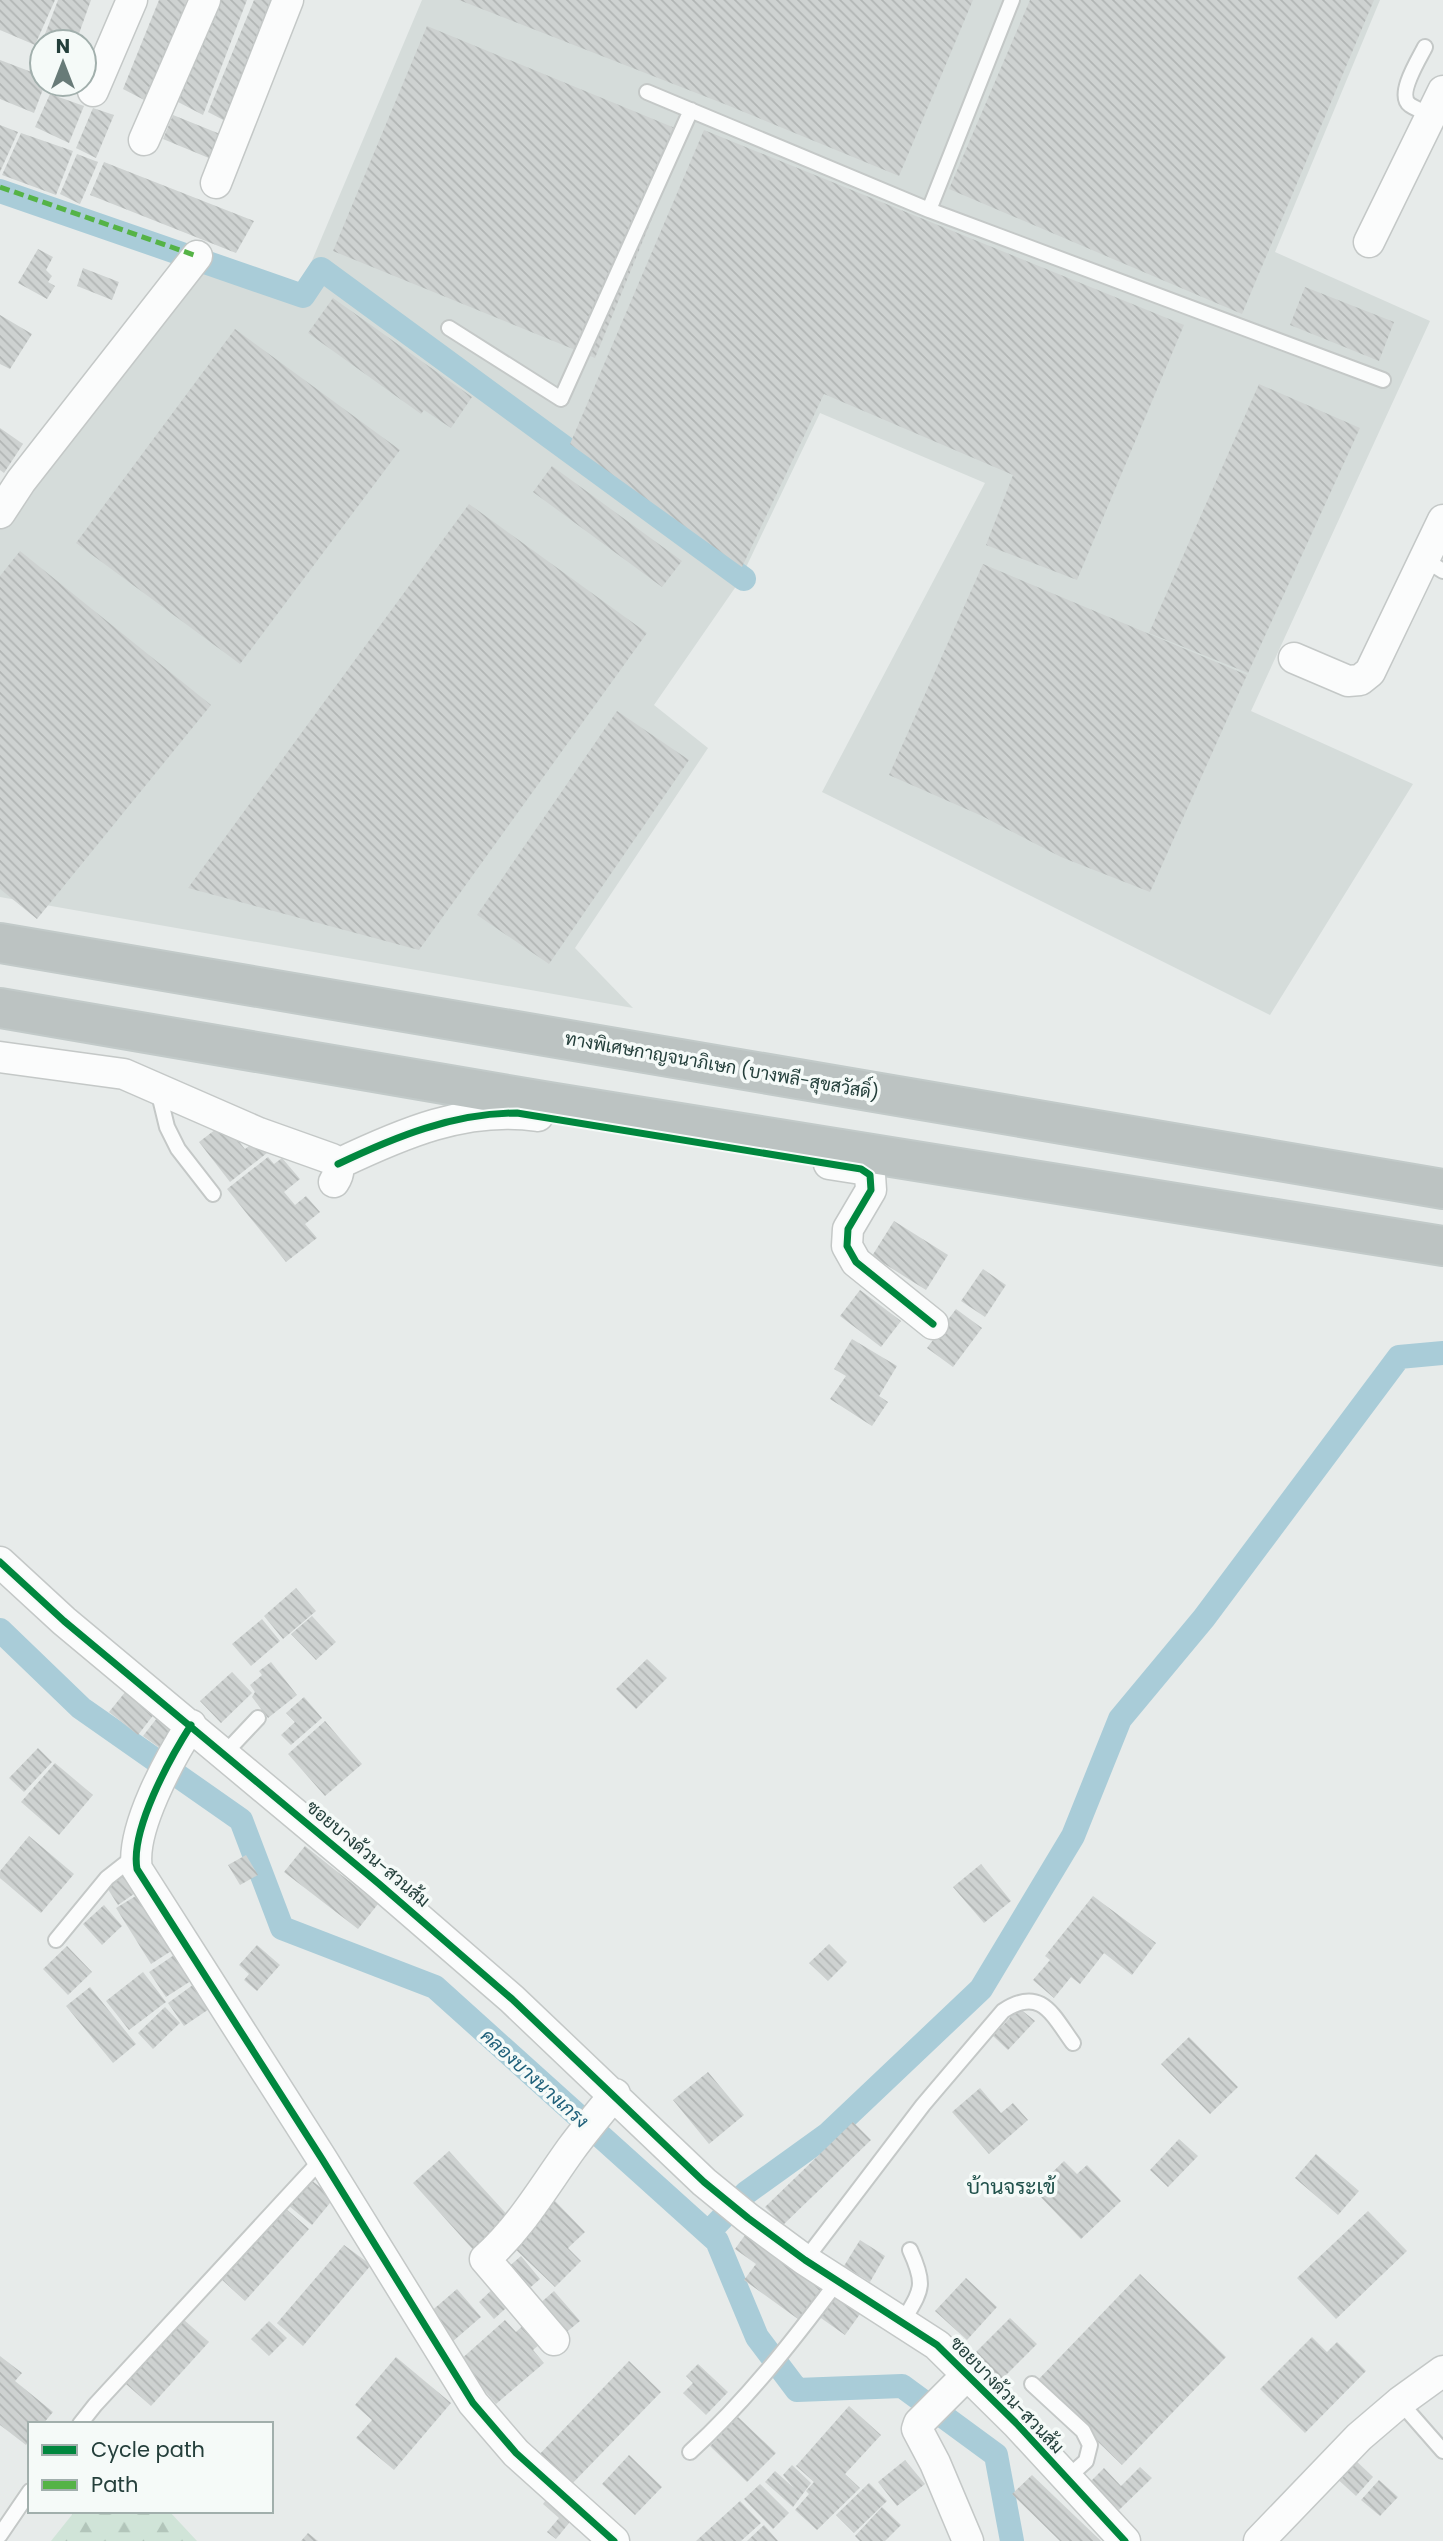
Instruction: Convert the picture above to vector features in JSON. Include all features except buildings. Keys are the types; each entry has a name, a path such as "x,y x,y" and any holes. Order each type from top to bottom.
{"highway":[{"name":"ทางพิเศษกาญจนาภิเษก (บางพลี-สุขสวัสดิ์)","path":"0,943 1443,1189"},
{"path":"0,1008 549,1102 1443,1246"}],"street":[{"path":"98,78 132,0"},
{"path":"144,139 205,0"},
{"path":"216,183 288,0"},
{"path":"1369,242 1437,103"},
{"path":"0,513 21,481 197,256"},
{"path":"1294,658 1348,681 1360,680 1370,672 1434,565 1443,520"},
{"path":"0,1057 124,1074 259,1133 324,1155 336,1173 427,1127 458,1118 492,1113 517,1113 861,1169 870,1175 871,1190 848,1229 847,1245 856,1262 933,1324"},
{"name":"ซอยบางด้วน-สวนส้ม","path":"2,1566 188,1730 225,1753 502,1990 608,2102 748,2218 805,2260 937,2345 964,2379 1125,2541"},
{"path":"188,1730 147,1811 135,1856 137,1869 322,2159 473,2403 516,2453 614,2541"},
{"path":"554,2340 485,2259 508,2239 608,2102"},
{"path":"1259,2541 1359,2437 1400,2402 1443,2371"},
{"path":"964,2379 919,2423 918,2433 935,2463 968,2541"}],"lane":[{"path":"929,210 1012,0"},
{"path":"1424,47 1404,90 1404,98 1408,104 1437,103"},
{"path":"647,92 929,210 1383,380"},
{"path":"449,328 561,398 691,110"},
{"path":"158,1089 167,1127 178,1149 213,1194"},
{"path":"225,1753 258,1718"},
{"path":"56,1940 107,1878 135,1856"},
{"path":"805,2260 923,2105 1003,2011 1015,2003 1027,2000 1042,2003 1073,2043"},
{"path":"82,2422 322,2159"},
{"path":"902,2323 920,2292 921,2276 910,2250"},
{"path":"690,2452 710,2434 793,2340 837,2281"},
{"path":"1032,2384 1083,2431 1090,2445 1086,2461 1066,2479"},
{"path":"1400,2402 1443,2451"},
{"path":"0,2535 28,2494"}],"shaded area":[{"path":"422,0 1380,0 1275,252 1430,321 1251,711 1413,784 1270,1015 822,792 985,483 820,413 739,582 654,705 708,748 575,948 633,1008 0,897 0,514 211,264 300,289"}],"green space":[{"path":"73,2513 171,2513 197,2541 51,2541"}],"waterway":[{"path":"0,191 303,296 321,269 744,579"},
{"path":"708,2233 746,2193 828,2134 981,1989 1073,1836 1120,1719 1204,1618 1399,1357 1443,1353"},
{"name":"คลองบางนางเกรง","path":"0,1630 81,1708 241,1820 282,1928 435,1987 717,2241 757,2337 797,2390 902,2386 996,2455 1012,2541"}],"marked path":[{"path":"0,187 197,256"}],"cycle path":[{"path":"338,1164 425,1128 470,1117 517,1113 861,1169 870,1175 871,1190 848,1229 847,1246 856,1262 933,1324"},
{"path":"0,1562 64,1621 378,1883 512,1999 704,2182 805,2260 937,2345 1017,2424 1125,2541"},
{"path":"191,1725 163,1775 145,1815 136,1853 137,1869 322,2159 473,2403 516,2453 614,2541"}],"district":[{"name":"บ้านจระเข้","path":"1011,2187"}]}
